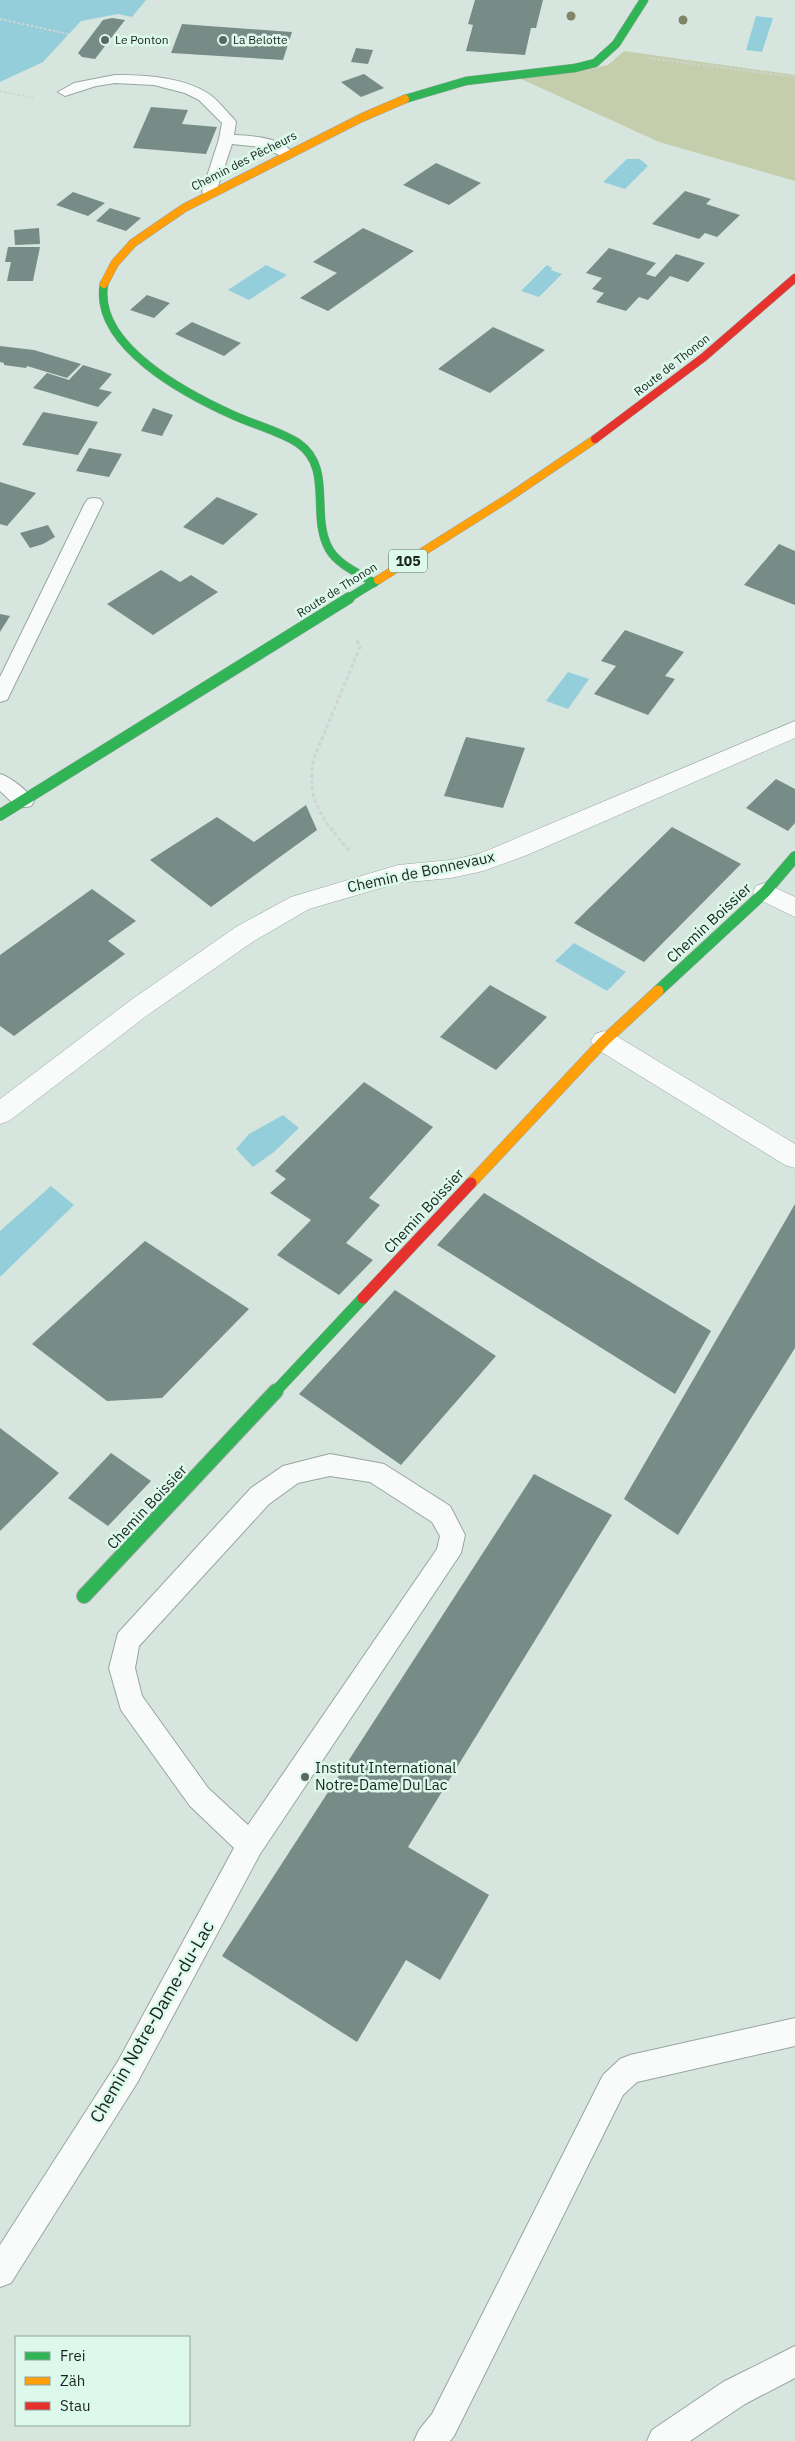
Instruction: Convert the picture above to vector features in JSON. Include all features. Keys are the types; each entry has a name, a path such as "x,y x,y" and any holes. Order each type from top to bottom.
{"street":[{"name":"Chemin des Pêcheurs","path":"374,583 336,556 326,544 316,463 306,448 197,400 173,385 116,332 108,319 101,297 105,280 117,261 133,244 209,192 399,102 439,87 500,74 592,64 609,53 644,0"},
{"name":"Route de Thonon","path":"0,815 374,583 518,491 648,401 723,342 795,278"},
{"name":"Chemin de Bonnevaux","path":"0,1114 140,1007 245,934 300,903 372,880 398,874 451,869 482,862 518,849 795,729"},
{"name":"Chemin Boissier","path":"84,1596 604,1041 765,892 795,856"},
{"path":"765,892 795,908"},
{"path":"604,1041 795,1157"}],"lane":[{"path":"65,92 80,85 104,81 146,80 175,84 206,98 229,122 226,138 209,192"},
{"path":"226,138 260,141 280,148 288,155"},
{"path":"0,696 94,503"},
{"path":"0,781 24,800"},
{"name":"Chemin Notre-Dame-du-Lac","path":"0,2272 127,2073 250,1845 449,1553 453,1535 441,1514 376,1472 330,1466 292,1474 260,1496 127,1641 122,1668 130,1701 199,1798 250,1845"},
{"path":"430,2441 443,2425 613,2085 630,2069 795,2032"},
{"path":"663,2441 734,2393 795,2361"}],"path":[{"path":"0,19 68,34"},
{"path":"609,53 795,78"},
{"path":"0,90 39,99"},
{"path":"322,615 357,639 360,648 314,758 310,773 310,789 314,804 323,819 372,880"}],"green space":[{"path":"624,51 795,75 795,181 659,142 519,78 586,70 608,65"}],"water":[{"path":"0,0 146,0 132,17 118,14 81,21 43,62 0,82"},
{"path":"756,16 773,18 762,52 746,50"},
{"path":"627,159 640,159 648,166 625,189 603,182"},
{"path":"266,265 287,275 249,300 228,290"},
{"path":"547,265 552,268 551,270 562,274 539,297 521,291"},
{"path":"568,672 589,679 568,709 546,701"},
{"path":"574,943 626,972 607,991 555,961"},
{"path":"283,1115 299,1128 274,1152 253,1167 236,1149 249,1134"},
{"path":"51,1186 74,1205 0,1277 0,1231"}],"building":[{"path":"475,0 543,0 536,28 531,28 525,55 466,51 473,25 468,24"},
{"path":"112,18 125,20 95,59 82,57 78,53 103,20"},
{"path":"182,24 292,32 283,60 171,53"},
{"path":"356,48 373,50 368,64 351,62"},
{"path":"364,74 384,88 361,97 341,82"},
{"path":"151,107 188,110 182,124 217,127 206,154 133,148"},
{"path":"436,163 481,183 449,205 403,185"},
{"path":"685,191 711,199 706,204 740,215 717,237 705,233 699,239 652,224"},
{"path":"73,192 105,203 88,216 56,205"},
{"path":"110,208 141,218 126,231 96,221"},
{"path":"39,228 40,244 15,245 14,230"},
{"path":"363,228 414,251 328,311 300,298 337,273 313,262"},
{"path":"8,247 40,247 33,281 7,281 11,262 5,262"},
{"path":"609,248 656,263 646,274 655,277 676,254 705,263 688,282 670,276 648,300 639,297 626,311 596,302 604,293 592,289 602,278 586,273"},
{"path":"147,295 170,303 154,318 130,310"},
{"path":"192,322 241,343 224,356 175,334"},
{"path":"493,327 545,350 490,393 438,369"},
{"path":"0,346 34,350 81,364 67,378 27,366 26,368 4,365 4,363 0,362"},
{"path":"83,365 112,374 99,389 112,392 98,407 33,388 47,373 69,380"},
{"path":"153,408 173,415 162,436 141,431"},
{"path":"43,412 98,422 78,455 22,445"},
{"path":"89,448 122,454 109,477 76,471"},
{"path":"0,482 36,493 7,526 0,524"},
{"path":"217,497 258,514 223,545 183,527"},
{"path":"48,525 55,537 43,544 30,548 20,533"},
{"path":"779,544 795,551 795,605 744,585"},
{"path":"161,570 180,582 191,575 218,592 153,635 107,604"},
{"path":"0,614 10,616 0,632"},
{"path":"625,630 684,652 665,676 675,679 648,715 594,694 616,666 601,661"},
{"path":"466,737 525,748 503,808 444,796"},
{"path":"776,779 795,789 795,823 788,831 746,808"},
{"path":"306,805 317,830 211,907 150,860 217,817 254,842"},
{"path":"672,827 741,864 644,962 574,923"},
{"path":"92,889 136,921 108,941 125,954 14,1036 0,1026 0,955"},
{"path":"490,985 547,1017 496,1070 440,1037"},
{"path":"364,1082 433,1127 369,1198 380,1205 346,1243 373,1260 339,1295 277,1255 311,1220 270,1193 286,1179 275,1171"},
{"path":"484,1193 711,1331 675,1394 437,1245"},
{"path":"795,1204 795,1348 678,1535 624,1499"},
{"path":"145,1241 249,1309 162,1398 107,1401 32,1344"},
{"path":"395,1290 496,1356 401,1465 299,1394"},
{"path":"0,1428 59,1473 0,1531"},
{"path":"111,1453 151,1481 108,1526 68,1498"},
{"path":"534,1474 612,1515 408,1847 489,1895 440,1980 406,1960 357,2042 222,1956"}],"traffic: fast":[{"path":"405,99 466,81 575,68 595,63 603,58 616,44 644,0"},
{"path":"104,284 102,300 109,321 122,339 151,367 181,389 232,415 287,437 299,444 310,454 316,466 319,479 321,522 329,549 344,564 374,583"},
{"path":"0,815 378,580"},
{"path":"658,991 765,892 795,857"},
{"path":"84,1596 363,1298"}],"traffic: slow":[{"path":"104,284 115,263 133,243 184,208 212,192 361,118 405,99"},
{"path":"378,580 508,498 595,439"},
{"path":"471,1183 604,1041 658,991"}],"traffic: jam":[{"path":"595,439 704,357 795,278"},
{"path":"363,1298 471,1183"}],"place":[{"name":"Le Ponton","path":"105,40"},
{"name":"La Belotte","path":"223,40"},
{"name":"Institut International Notre-Dame Du Lac","path":"305,1777"}]}
